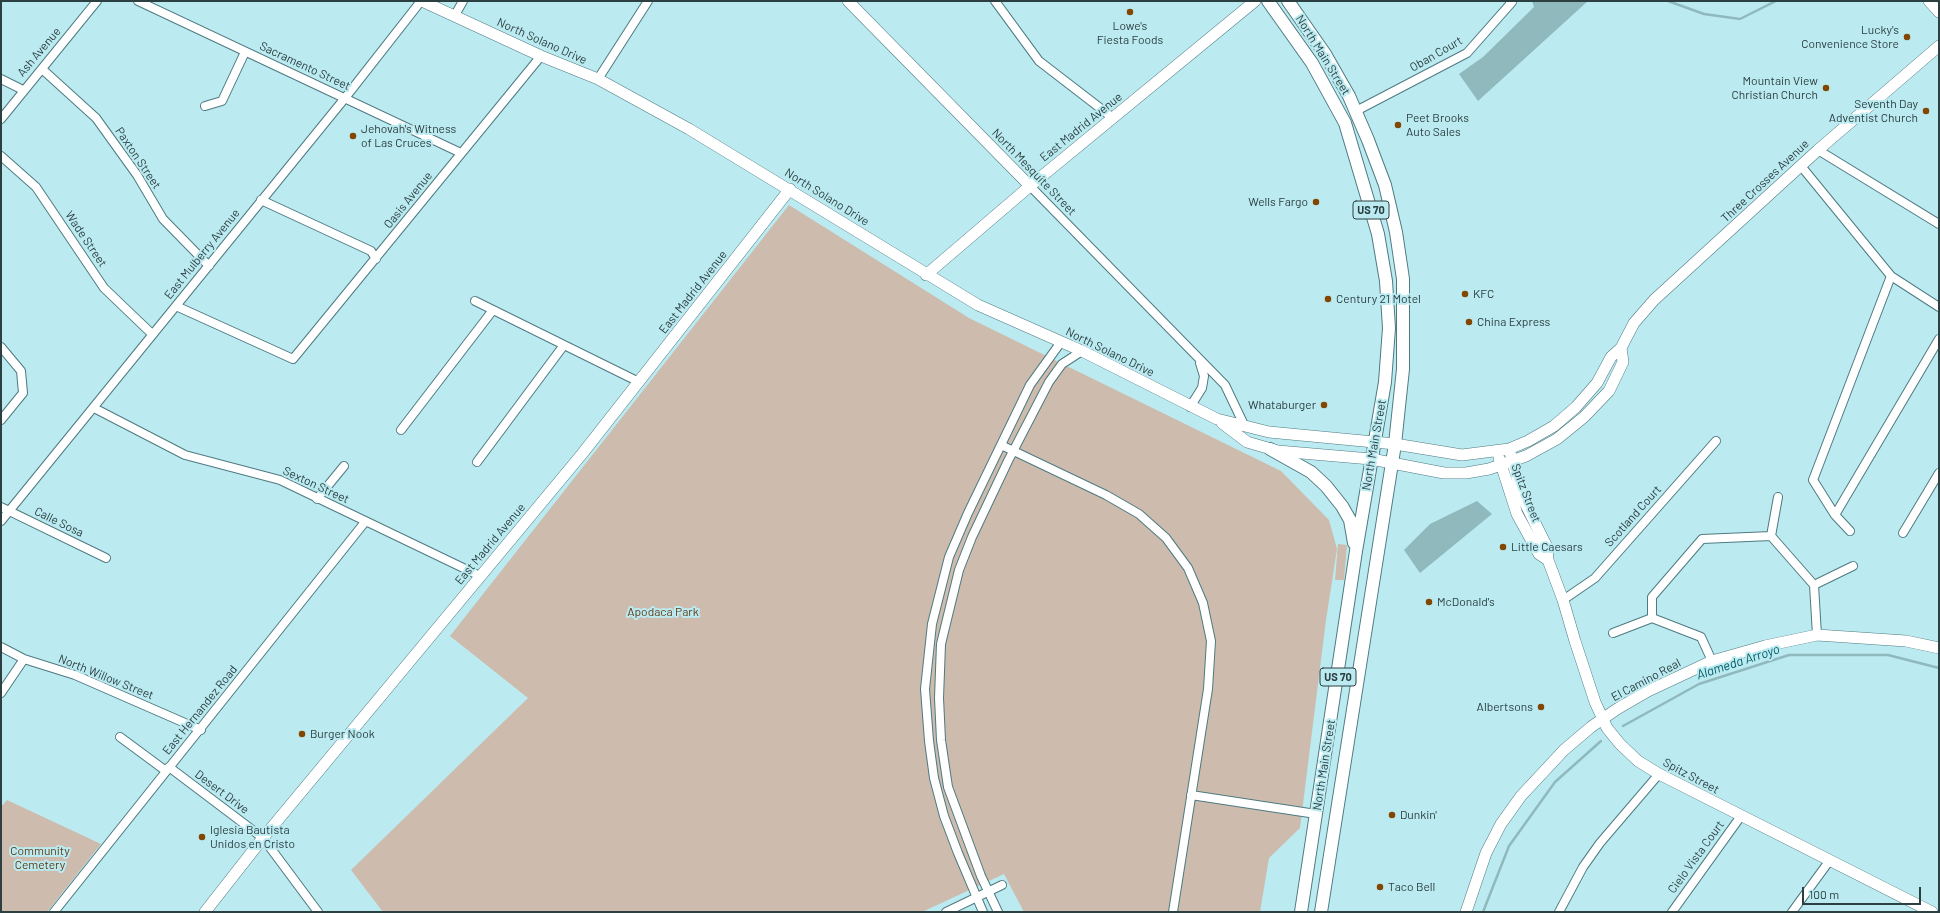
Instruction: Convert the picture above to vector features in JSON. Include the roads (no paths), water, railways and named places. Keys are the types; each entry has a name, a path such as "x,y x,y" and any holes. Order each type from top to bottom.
{"main road":[{"name":"North Main Street","path":"1268,1 1312,64 1345,123 1378,234 1386,281 1389,328 1386,382 1371,458 1356,551 1301,912"},
{"name":"North Main Street","path":"1288,1 1325,54 1356,111 1385,185 1396,232 1404,279 1404,369 1395,444 1321,912"},
{"path":"1345,123 1356,111"},
{"path":"1270,449 1310,472 1326,486 1342,506 1350,520 1356,551"},
{"path":"1303,898 1307,903 1309,912"}],"street":[{"name":"Ash Avenue","path":"1,119 23,90 97,1"},
{"name":"Sacramento Street","path":"138,1 461,153"},
{"name":"North Solano Drive","path":"421,1 541,56 598,79 689,129 790,189 926,275 978,305 1082,351 1190,407 1217,419 1269,432 1395,444"},
{"name":"East Mulberry Avenue","path":"1,521 345,98 421,1"},
{"path":"454,15 463,1"},
{"path":"598,79 648,1"},
{"name":"North Mesquite Street","path":"848,1 1225,386 1245,427"},
{"path":"995,1 1039,61 1112,118"},
{"name":"East Madrid Avenue","path":"926,275 1030,186 1255,1"},
{"name":"Oban Court","path":"1356,111 1467,53 1512,2 1510,1"},
{"path":"1929,1 1939,12"},
{"name":"Three Crosses Avenue","path":"1395,444 1462,456 1509,449 1528,441 1554,426 1576,407 1597,383 1611,357 1621,348 1634,323 1654,300 1818,150 1939,46"},
{"path":"205,106 222,101 246,52"},
{"name":"Oasis Avenue","path":"176,306 293,359 541,56"},
{"name":"Paxton Street","path":"42,69 96,118 137,175 163,219 209,266"},
{"path":"1,79 23,90"},
{"path":"1818,150 1939,224"},
{"name":"Wade Street","path":"1,156 36,187 104,288 152,334"},
{"path":"1801,166 1890,276 1939,307"},
{"name":"East Madrid Avenue","path":"205,912 263,838 582,454 790,189"},
{"path":"261,200 371,251 376,259"},
{"path":"1850,531 1834,515 1813,480 1890,276"},
{"path":"474,301 638,382"},
{"path":"401,430 493,310"},
{"path":"1834,515 1939,339"},
{"path":"983,912 976,898 944,816 934,778 925,689 932,624 950,557 1001,445 1030,385 1061,342"},
{"path":"477,462 564,345"},
{"path":"1,347 21,372 23,393 1,420"},
{"name":"Three Crosses Avenue","path":"1392,462 1444,473 1466,473 1501,465 1526,456 1557,439 1589,412 1609,391 1624,362 1621,348"},
{"path":"998,912 965,837 948,787 939,698 941,651 945,627 959,570 972,537 1049,382 1062,364 1082,351"},
{"path":"1190,407 1202,388 1204,376 1200,362"},
{"name":"Sexton Street","path":"94,408 185,455 280,480 480,576"},
{"name":"North Solano Drive","path":"1217,419 1247,442 1278,451 1371,458 1392,462"},
{"name":"Scotland Court","path":"1563,600 1594,578 1716,441"},
{"path":"1001,445 1106,495 1138,514 1166,538 1188,568 1203,603 1211,641 1208,689 1173,912"},
{"name":"Spitz Street","path":"1509,449 1523,498 1546,547 1548,560 1563,600 1586,680 1603,719 1620,744 1638,761 1659,774 1932,912"},
{"name":"Spitz Street","path":"1496,451 1517,514 1538,554 1548,560"},
{"path":"317,499 344,466"},
{"path":"1903,533 1939,473"},
{"path":"1770,536 1778,497"},
{"name":"Calle Sosa","path":"1,507 106,558"},
{"name":"East Hernandez Road","path":"54,912 365,522"},
{"path":"1770,536 1814,585 1817,636"},
{"path":"1652,618 1652,597 1702,539 1770,536"},
{"path":"1814,585 1853,566"},
{"path":"1613,633 1652,618 1701,637 1712,661"},
{"path":"932,624 945,627"},
{"name":"El Camino Real","path":"1466,912 1486,853 1501,824 1521,796 1564,750 1603,719 1648,691 1712,661 1765,646 1817,636 1906,640 1939,648"},
{"name":"North Willow Street","path":"1,647 24,659 76,675 200,730"},
{"path":"1,693 24,659"},
{"name":"Desert Drive","path":"120,737 168,769 263,838 318,912"},
{"path":"931,757 944,755"},
{"path":"1559,912 1583,867 1600,843 1659,774"},
{"path":"1191,795 1316,814"},
{"name":"Cielo Vista Court","path":"1672,912 1740,816"},
{"path":"1792,912 1830,860"},
{"path":"946,912 1002,885"}],"water":[{"path":"1532,1 1588,1 1478,101 1459,74 1483,57 1534,7"},
{"path":"1477,501 1492,514 1420,573 1404,550 1430,524"}],"waterway":[{"path":"1668,1 1704,14 1740,19 1776,1"},
{"name":"Alameda Arroyo","path":"1623,726 1699,684 1789,655 1888,655 1939,668"},
{"name":"Alameda Arroyo","path":"1483,912 1509,846 1555,782 1601,741"}],"place":[{"name":"Lowe's Fiesta Foods","path":"1130,12"},
{"name":"Lucky's Convenience Store","path":"1907,37"},
{"name":"Mountain View Christian Church","path":"1826,88"},
{"name":"Seventh Day Adventist Church","path":"1926,111"},
{"name":"Peet Brooks Auto Sales","path":"1398,125"},
{"name":"Jehovah's Witness of Las Cruces","path":"353,136"},
{"name":"Wells Fargo","path":"1316,202"},
{"name":"KFC","path":"1465,294"},
{"name":"Century 21 Motel","path":"1328,299"},
{"name":"China Express","path":"1469,322"},
{"name":"Whataburger","path":"1324,405"},
{"name":"Little Caesars","path":"1503,547"},
{"name":"McDonald's","path":"1429,602"},
{"name":"Albertsons","path":"1541,707"},
{"name":"Burger Nook","path":"302,734"},
{"name":"Dunkin'","path":"1392,815"},
{"name":"Iglesia Bautista Unidos en Cristo","path":"202,837"},
{"name":"Taco Bell","path":"1380,887"}],"park label":[{"name":"Apodaca Park","path":"663,612"},
{"name":"Community Cemetery","path":"40,858"}]}
